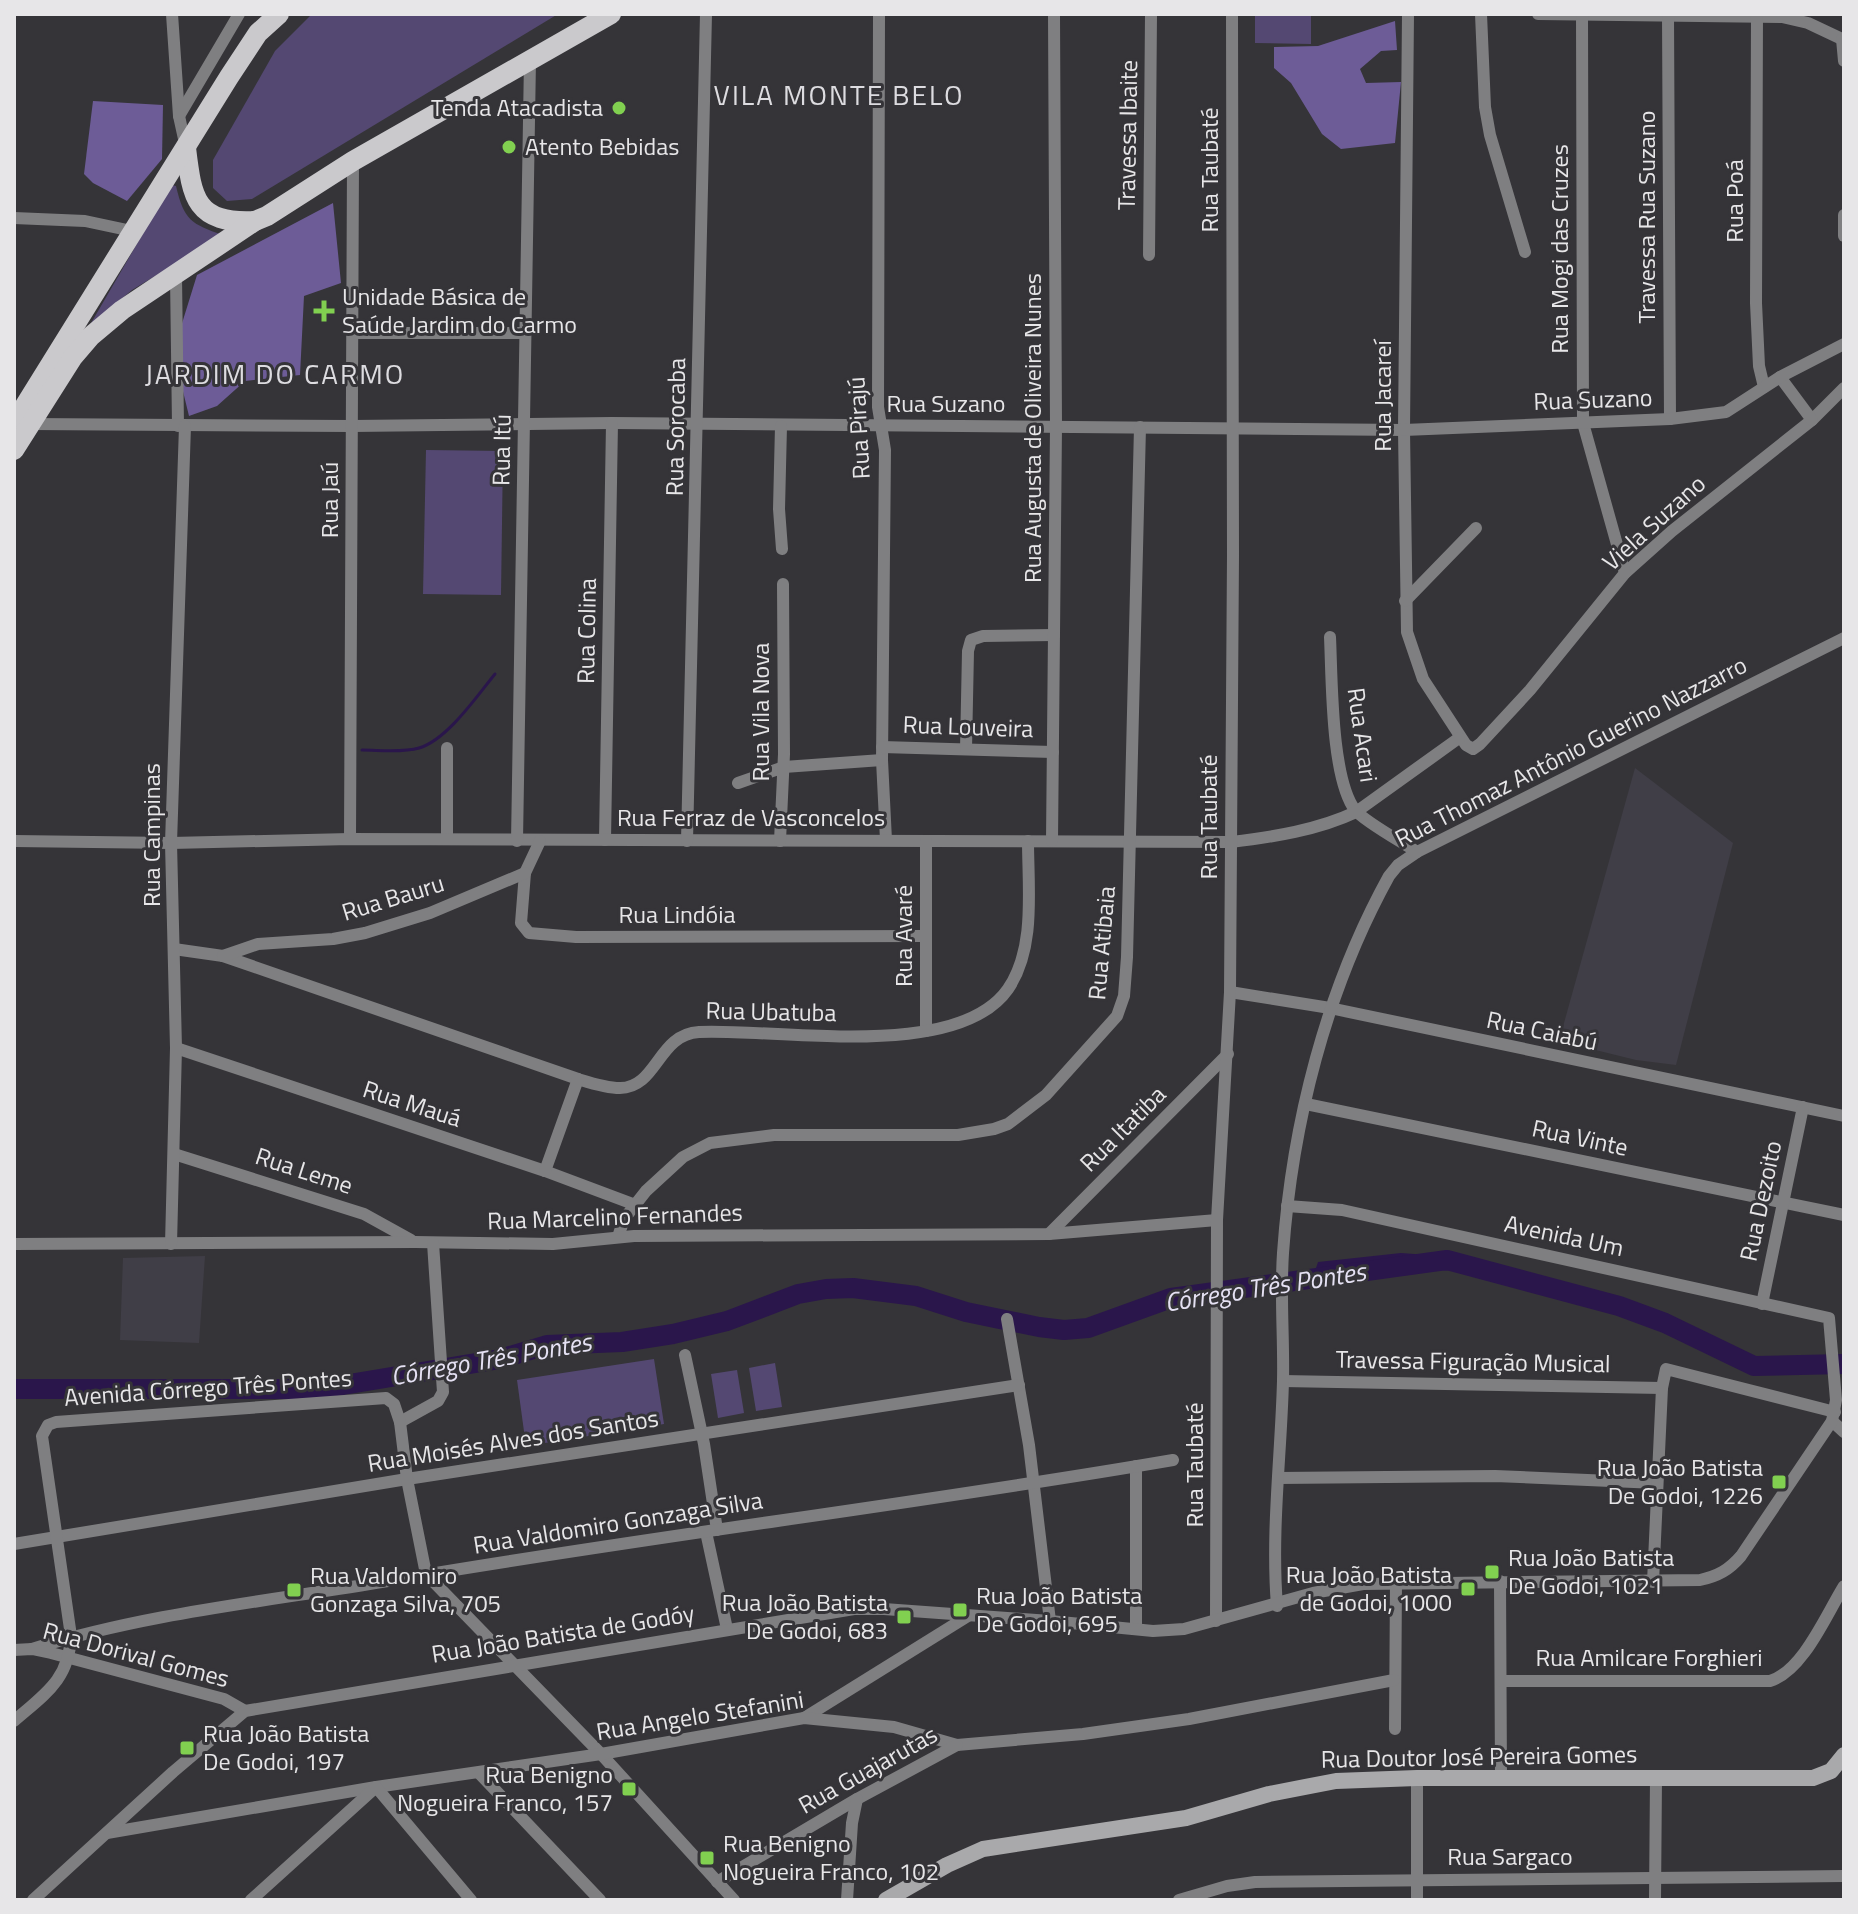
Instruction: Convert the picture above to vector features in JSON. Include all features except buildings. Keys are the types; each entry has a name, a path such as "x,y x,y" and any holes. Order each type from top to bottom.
{"main road":[{"path":"14,450 22,424 132,231 267,14"},
{"path":"258,33 279,14"},
{"path":"556,45 580,14"},
{"path":"22,424 91,336 122,310 255,221 353,161 611,14"},
{"path":"186,148 190,185 196,201 207,212 223,219 255,221"},
{"name":"Rua Doutor José Pereira Gomes","path":"886,1900 955,1860 983,1849 1186,1818 1299,1786 1336,1781 1417,1778 1813,1778 1831,1771 1844,1755"}],"street":[{"path":"172,14 179,116 186,148"},
{"path":"179,116 239,14"},
{"name":"Rua Sorocaba","path":"687,841 706,14"},
{"name":"Rua Pirajú","path":"879,14 878,407 885,450 882,753 886,840"},
{"name":"Rua Augusta de Oliveira Nunes","path":"1052,841 1056,426 1054,14"},
{"name":"Travessa Ibaite","path":"1149,255 1151,14"},
{"name":"Rua Taubaté","path":"1216,1621 1217,1220 1230,992 1232,14"},
{"name":"Rua Jacareí","path":"1408,14 1404,430 1407,632 1423,679 1459,738"},
{"path":"1481,14 1485,107 1490,135 1525,252"},
{"path":"1538,14 1757,15 1798,19 1843,39 1844,61"},
{"name":"Rua Mogi das Cruzes","path":"1582,15 1583,423 1625,573"},
{"name":"Travessa Rua Suzano","path":"1668,15 1670,419"},
{"name":"Rua Poá","path":"1757,15 1756,303 1759,366 1764,387"},
{"name":"Rua Itú","path":"517,841 530,60"},
{"name":"Rua Jaú","path":"350,839 353,161"},
{"path":"1844,215 1844,236"},
{"path":"14,218 85,221 132,231"},
{"name":"Rua Campinas","path":"171,1244 176,1048 171,843 182,426 176,276"},
{"path":"352,333 525,333"},
{"name":"Rua Suzano","path":"22,424 352,426 612,423 1404,430 1583,423 1670,419 1726,412 1780,377 1844,344"},
{"path":"1780,377 1812,420"},
{"name":"Viela Suzano","path":"1459,738 1470,748 1476,748 1530,690 1625,573 1672,531 1812,420 1844,388"},
{"name":"Rua Colina","path":"605,840 612,423"},
{"path":"781,426 779,509 782,549"},
{"name":"Rua Atibaia","path":"618,1237 633,1204 683,1157 710,1143 774,1135 958,1135 1008,1124 1046,1095 1117,1016 1124,996 1132,841 1140,427"},
{"path":"1405,601 1476,528"},
{"name":"Rua Vila Nova","path":"780,841 784,767 783,584"},
{"path":"966,749 968,651 971,640 983,636 1054,635"},
{"name":"Rua Acari","path":"1330,637 1337,740 1348,796 1356,812 1417,852"},
{"name":"Rua Thomaz Antônio Guerino Nazzarro","path":"1277,1606 1274,1542 1283,1381 1282,1257 1287,1206 1306,1104 1330,1008 1379,894 1398,865 1417,852 1844,638"},
{"name":"Rua Ferraz de Vasconcelos","path":"14,841 1231,842 1306,829 1342,819 1459,738"},
{"path":"447,748 447,839"},
{"name":"Rua Louveira","path":"738,783 784,767 882,753 966,749 1053,752"},
{"name":"Rua Lindóia","path":"540,841 525,873 521,923 529,933 576,937 925,936"},
{"name":"Rua Avaré","path":"926,841 926,1031"},
{"name":"Rua Ubatuba","path":"174,949 223,956 578,1079 620,1089 635,1086 647,1076 671,1043 697,1032 909,1034 963,1023 997,1001 1008,989 1023,950 1029,918 1028,841"},
{"name":"Rua Bauru","path":"223,956 258,944 333,939 365,933 430,913 525,873"},
{"name":"Rua Caiabú","path":"1230,992 1330,1008 1844,1116"},
{"name":"Rua Mauá","path":"176,1048 545,1171 633,1204"},
{"name":"Rua Itatiba","path":"1049,1234 1228,1054"},
{"path":"545,1171 578,1079"},
{"name":"Rua Vinte","path":"1306,1104 1844,1215"},
{"name":"Rua Dezoito","path":"1762,1304 1803,1107"},
{"name":"Rua Leme","path":"174,1154 364,1214 415,1242"},
{"name":"Avenida Um","path":"1287,1206 1342,1210 1829,1318 1837,1407"},
{"name":"Rua Marcelino Fernandes","path":"14,1244 553,1244 618,1237 1049,1234 1217,1220"},
{"path":"433,1243 443,1392 433,1405 400,1422 407,1479 426,1574 601,1754 734,1900"},
{"path":"1007,1319 1034,1482 1050,1621"},
{"path":"685,1355 702,1433 712,1531 727,1629"},
{"path":"1653,1582 1662,1388 1666,1369 1837,1407 1844,1432"},
{"name":"Travessa Figuração Musical","path":"1283,1381 1662,1388"},
{"name":"Rua Moisés Alves dos Santos","path":"14,1544 407,1479 1019,1385"},
{"name":"Avenida Córrego Três Pontes","path":"56,1537 42,1436 44,1429 56,1422 386,1398 394,1404 400,1422"},
{"name":"Rua João Batista de Godóy","path":"245,1711 854,1609 1136,1629 1184,1629 1337,1588 1396,1581 1653,1582 1716,1577 1730,1569 1741,1556 1837,1407"},
{"name":"Rua Valdomiro Gonzaga Silva","path":"32,1649 71,1636 426,1574 1173,1460"},
{"path":"1136,1466 1136,1629"},
{"path":"1278,1478 1495,1476 1657,1483"},
{"path":"14,1721 51,1687 70,1659 71,1636 56,1537"},
{"path":"1395,1729 1396,1581"},
{"path":"1500,1581 1501,1777"},
{"name":"Rua Amilcare Forghieri","path":"1501,1681 1770,1681 1782,1677 1795,1666 1844,1586"},
{"path":"804,1718 968,1616"},
{"name":"Rua Dorival Gomes","path":"14,1650 32,1649 224,1699 245,1711"},
{"name":"Rua Angelo Stefanini","path":"107,1833 376,1787 480,1774 804,1718 894,1727 957,1745 1083,1734 1183,1720 1394,1680"},
{"path":"33,1900 245,1711"},
{"name":"Rua Guajarutas","path":"717,1882 857,1799 957,1745"},
{"path":"480,1774 600,1900"},
{"path":"1417,1778 1417,1900"},
{"path":"1655,1900 1656,1778"},
{"path":"251,1900 376,1787 471,1900"},
{"path":"847,1900 852,1823 857,1799"},
{"name":"Rua Sargaco","path":"1179,1900 1227,1886 1255,1882 1844,1876"}],"shaded area":[{"path":"312,14 558,14 252,199 227,201 213,188 213,160 275,51"},
{"path":"1255,14 1311,15 1311,44 1255,43"},
{"path":"1395,21 1397,50 1381,51 1360,69 1366,83 1401,82 1395,143 1341,149 1322,134 1291,83 1274,68 1274,47 1318,46"},
{"path":"93,101 163,105 162,159 127,201 93,183 84,174"},
{"path":"171,185 176,186 190,219 223,235 132,290 90,325"},
{"path":"333,203 341,283 304,296 300,375 245,381 217,406 189,416 180,379 179,333 197,275"},
{"path":"426,450 503,451 501,595 423,594"},
{"path":"1635,768 1733,843 1676,1065 1636,1060 1559,1041"},
{"path":"1401,1253 1468,1258 1517,1272 1515,1276 1462,1259 1400,1259 1314,1274 1318,1262"},
{"path":"205,1256 199,1343 120,1340 123,1258"},
{"path":"654,1359 664,1424 526,1446 517,1380"},
{"path":"775,1363 782,1407 756,1411 749,1368"},
{"path":"737,1370 744,1413 718,1418 711,1374"}],"waterway":[{"path":"362,750 405,750 430,743 461,716 495,674"},
{"name":"Córrego Três Pontes","path":"14,1389 319,1389 500,1359 547,1345 622,1342 673,1334 727,1321 798,1294 826,1289 853,1288 916,1296 966,1312 1039,1327 1064,1330 1088,1328 1171,1298 1447,1260 1619,1306 1665,1323 1754,1366 1844,1364"}],"place":[{"name":"Tenda Atacadista","path":"619,108"},
{"name":"Atento Bebidas","path":"509,147"},
{"name":"Unidade Básica de Saúde Jardim do Carmo","path":"324,311"},
{"name":"Rua João Batista De Godoi, 1226","path":"1779,1482"},
{"name":"Rua João Batista De Godoi, 1021","path":"1492,1572"},
{"name":"Rua João Batista de Godoi, 1000","path":"1468,1589"},
{"name":"Rua Valdomiro Gonzaga Silva, 705","path":"294,1590"},
{"name":"Rua João Batista De Godoi, 695","path":"960,1610"},
{"name":"Rua João Batista De Godoi, 683","path":"904,1617"},
{"name":"Rua João Batista De Godoi, 197","path":"187,1748"},
{"name":"Rua Benigno Nogueira Franco, 157","path":"629,1789"},
{"name":"Rua Benigno Nogueira Franco, 102","path":"707,1858"}],"district":[{"name":"VILA MONTE BELO","path":"839,95"},
{"name":"JARDIM DO CARMO","path":"275,374"}]}
